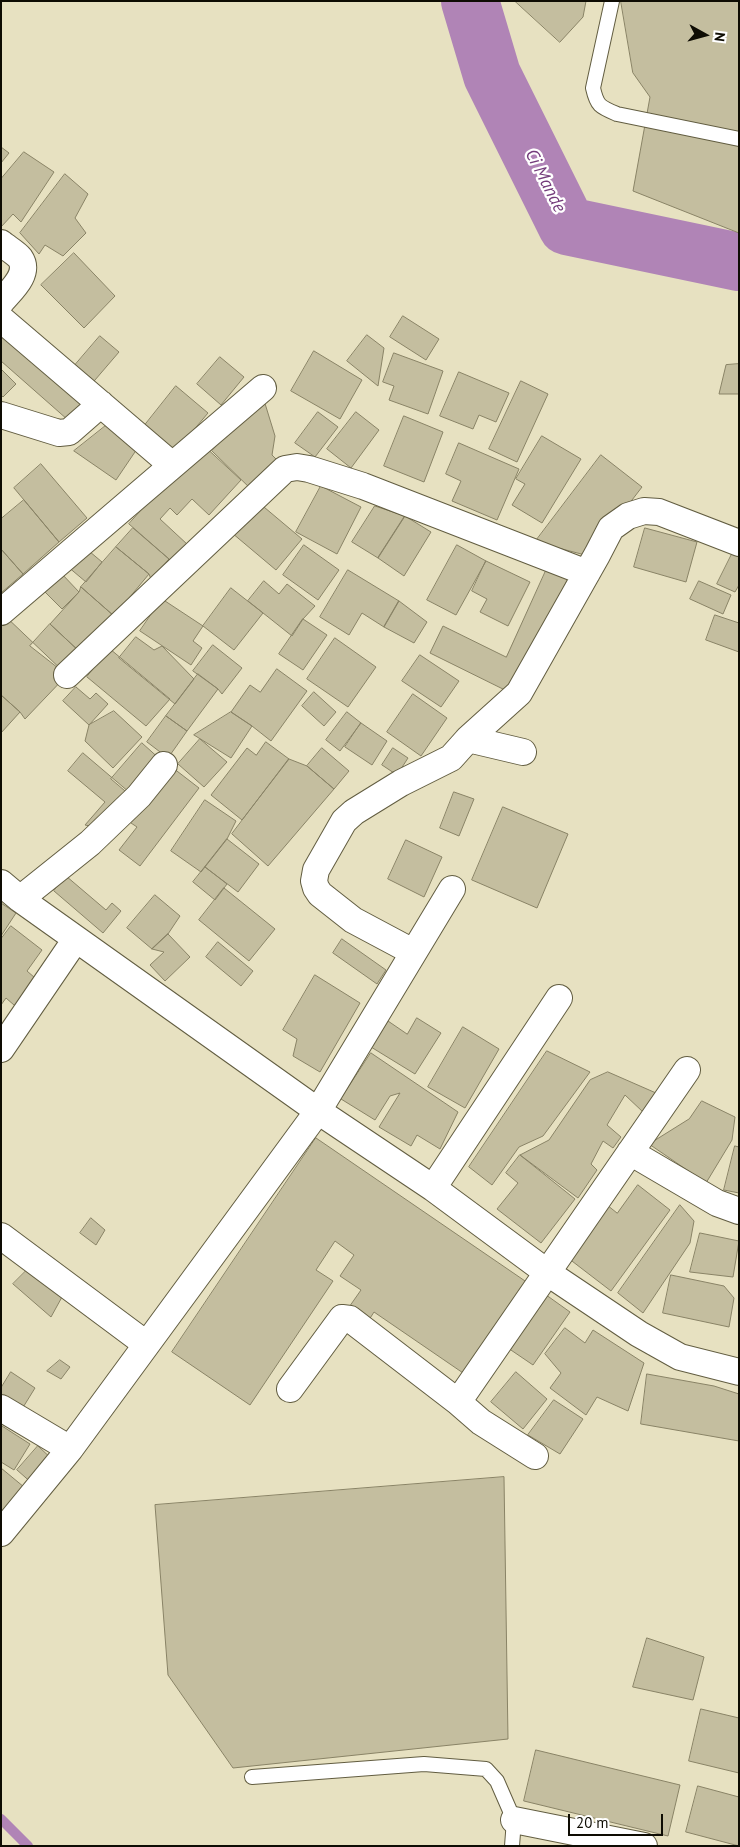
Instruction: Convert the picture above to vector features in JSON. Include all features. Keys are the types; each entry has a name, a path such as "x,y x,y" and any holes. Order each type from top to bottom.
{"street":[{"path":"1,244 20,258 23,273 1,302"},
{"path":"1,319 172,465"},
{"path":"1,612 263,388"},
{"path":"1,415 58,433 69,432 101,404"},
{"path":"67,675 285,470 297,467 363,486 587,573"},
{"path":"413,952 353,920 320,894 316,888 314,881 316,870 344,821 354,812 401,784 451,758 519,693 611,528 628,516 644,511 659,512 739,543"},
{"path":"468,740 523,752"},
{"path":"164,765 139,796 90,843 11,891 318,1111 434,1188 548,1273 639,1334 680,1357 739,1372"},
{"path":"1,1533 70,1449 318,1111 452,889"},
{"path":"1,1049 76,939"},
{"path":"434,1188 560,998"},
{"path":"458,1402 687,1070"},
{"path":"630,1152 717,1203 739,1211"},
{"path":"1,1236 146,1344"},
{"path":"290,1390 342,1318 345,1317 458,1402 481,1422 536,1456"},
{"path":"1,1408 70,1449"},
{"path":"513,1833 644,1846"}],"lane":[{"path":"612,1 593,88 596,102 605,109 617,114 739,139"},
{"path":"252,1776 424,1764 486,1769 493,1774 497,1781 513,1833"}],"building":[{"path":"515,1 586,1 583,17 560,42"},
{"path":"621,1 739,1 739,233 633,191 650,97 633,73"},
{"path":"1,147 9,153 1,163"},
{"path":"24,152 54,172 21,222 13,214 1,227 1,179"},
{"path":"65,174 88,194 75,218 86,233 63,256 45,245 39,254 20,233"},
{"path":"74,253 115,296 84,328 41,285"},
{"path":"403,316 439,339 426,360 390,337"},
{"path":"367,335 384,348 378,386 347,361"},
{"path":"1,336 83,402 68,420 1,361"},
{"path":"100,336 119,352 89,387 70,371"},
{"path":"314,351 362,380 340,419 291,391"},
{"path":"394,353 443,371 428,414 389,400 394,386 383,382"},
{"path":"220,357 244,377 221,405 197,384"},
{"path":"739,364 739,394 719,394 726,365"},
{"path":"1,369 16,384 3,397 1,395"},
{"path":"459,372 509,393 496,422 479,415 473,429 440,416"},
{"path":"521,381 548,394 517,462 489,449"},
{"path":"176,386 208,413 176,451 145,425"},
{"path":"263,397 275,436 272,455 282,465 255,493 212,451"},
{"path":"318,412 338,427 315,457 295,443"},
{"path":"356,412 379,430 351,468 327,449"},
{"path":"404,416 443,432 424,482 384,466"},
{"path":"108,424 139,446 116,480 74,451"},
{"path":"542,436 581,459 542,523 512,505 525,484 516,479"},
{"path":"459,443 519,469 497,520 452,501 461,481 446,474"},
{"path":"202,444 241,480 209,515 192,499 177,515 170,508 160,519 188,545 172,563 129,524"},
{"path":"601,455 642,487 589,556 535,542"},
{"path":"41,464 87,518 59,542 14,488"},
{"path":"321,486 361,507 337,554 296,532"},
{"path":"24,500 59,542 23,574 1,549 1,519"},
{"path":"258,502 302,539 276,570 232,533"},
{"path":"375,506 405,516 378,558 352,542"},
{"path":"405,516 431,532 404,576 378,558"},
{"path":"133,528 169,559 151,579 149,574 116,547"},
{"path":"645,528 697,542 686,582 634,567"},
{"path":"304,545 339,570 318,600 283,575"},
{"path":"457,545 486,561 456,615 427,600"},
{"path":"83,546 102,562 86,582 67,566"},
{"path":"116,547 149,574 114,616 81,587"},
{"path":"1,549 23,574 1,593"},
{"path":"732,554 739,557 739,585 735,592 717,584"},
{"path":"486,561 530,582 508,626 480,612 487,599 472,591"},
{"path":"549,564 570,574 513,694 430,653 443,626 506,657"},
{"path":"348,570 399,601 384,627 362,613 349,635 320,617"},
{"path":"61,573 79,592 62,609 43,590"},
{"path":"264,581 279,594 287,584 315,606 303,619 292,636 248,601"},
{"path":"699,581 731,595 723,614 690,599"},
{"path":"81,587 114,616 81,653 50,624 79,592"},
{"path":"231,588 263,613 234,650 203,626"},
{"path":"162,599 203,626 193,641 202,648 191,665 140,631"},
{"path":"399,601 427,622 414,643 384,627"},
{"path":"3,614 67,675 25,719 1,695 1,616"},
{"path":"715,615 739,623 739,652 706,640"},
{"path":"303,619 327,635 303,670 279,654"},
{"path":"50,624 81,653 67,675 30,646"},
{"path":"136,637 154,650 162,646 194,679 175,704 119,658"},
{"path":"335,638 376,667 348,707 307,679"},
{"path":"213,645 242,668 222,694 193,671"},
{"path":"110,649 170,699 146,726 87,677"},
{"path":"420,655 459,681 441,707 402,681"},
{"path":"277,669 307,691 271,741 231,712 250,685 260,692"},
{"path":"198,674 218,689 187,731 166,716"},
{"path":"76,687 90,699 96,693 108,704 89,725 63,701"},
{"path":"314,692 336,712 324,726 302,706"},
{"path":"413,694 447,718 421,756 387,732"},
{"path":"1,695 20,712 1,733"},
{"path":"114,711 142,737 113,768 85,741 89,725"},
{"path":"231,712 252,726 231,758 194,735"},
{"path":"347,712 361,723 340,751 326,740"},
{"path":"166,716 187,731 168,758 147,742"},
{"path":"361,723 387,741 372,765 345,747"},
{"path":"200,739 227,762 204,787 178,764"},
{"path":"266,742 289,759 242,820 211,795 247,748 256,755"},
{"path":"142,743 162,761 131,796 111,779"},
{"path":"322,748 349,771 334,789 307,766"},
{"path":"393,748 408,758 397,775 382,765"},
{"path":"83,753 136,798 100,828 85,825 105,802 68,771"},
{"path":"289,759 307,766 334,789 268,866 232,834"},
{"path":"173,768 199,788 140,866 119,850 137,827 131,823"},
{"path":"454,792 474,799 459,836 440,828"},
{"path":"205,800 236,821 227,839 201,872 171,851"},
{"path":"503,807 568,834 537,908 472,880"},
{"path":"227,839 259,864 238,892 205,867"},
{"path":"406,840 442,857 424,897 388,879"},
{"path":"205,867 227,884 215,900 193,882"},
{"path":"66,876 106,910 112,903 121,911 103,933 54,891"},
{"path":"224,888 275,929 249,961 199,920"},
{"path":"155,895 180,916 168,934 152,949 127,928"},
{"path":"1,903 16,913 1,936"},
{"path":"11,926 42,950 27,971 42,984 22,1012 6,998 1,1005 1,939"},
{"path":"168,934 190,957 165,981 150,965 164,952 152,949"},
{"path":"342,939 386,970 377,984 333,953"},
{"path":"218,942 253,971 241,986 206,957"},
{"path":"315,975 360,1003 320,1072 293,1056 297,1039 283,1030"},
{"path":"417,1018 441,1033 415,1074 371,1047 388,1021 407,1034"},
{"path":"463,1027 499,1049 465,1108 428,1087"},
{"path":"547,1051 590,1072 543,1136 519,1147 492,1185 469,1167"},
{"path":"371,1053 458,1112 440,1149 417,1135 411,1146 379,1127 400,1093 390,1096 375,1120 341,1099"},
{"path":"608,1072 656,1093 643,1112 625,1095 607,1125 621,1137 613,1148 603,1141 591,1164 597,1170 578,1198 520,1155 549,1140 590,1080"},
{"path":"702,1101 735,1117 732,1140 706,1183 649,1144 689,1119"},
{"path":"316,1138 528,1283 466,1375 374,1312 367,1323 347,1310 361,1290 340,1276 354,1255 335,1241 316,1270 333,1281 250,1405 172,1352"},
{"path":"735,1146 739,1147 739,1193 724,1190"},
{"path":"520,1155 575,1199 541,1243 497,1209 518,1183 506,1173"},
{"path":"638,1185 670,1210 611,1291 568,1258 607,1205 617,1213"},
{"path":"680,1205 694,1221 690,1243 643,1313 618,1293"},
{"path":"91,1218 105,1230 96,1245 80,1233"},
{"path":"700,1233 739,1241 733,1277 690,1272"},
{"path":"29,1268 62,1297 51,1317 13,1284"},
{"path":"671,1275 724,1286 734,1298 729,1327 663,1313"},
{"path":"542,1292 570,1312 533,1365 505,1346"},
{"path":"565,1328 585,1343 593,1330 644,1363 628,1411 597,1397 586,1415 550,1388 561,1373 545,1354"},
{"path":"60,1360 70,1367 61,1379 47,1371"},
{"path":"11,1372 35,1388 22,1409 1,1396 1,1388"},
{"path":"516,1372 547,1399 523,1429 491,1402"},
{"path":"647,1374 714,1386 739,1394 739,1441 641,1424"},
{"path":"554,1400 583,1419 560,1454 528,1435"},
{"path":"2,1426 30,1444 14,1470 1,1462"},
{"path":"38,1446 55,1462 34,1485 17,1470"},
{"path":"1,1468 30,1492 1,1522"},
{"path":"504,1477 508,1739 233,1768 168,1675 155,1505"},
{"path":"647,1638 704,1657 693,1700 633,1687"},
{"path":"701,1709 739,1718 739,1773 689,1761"},
{"path":"536,1750 680,1785 668,1836 524,1801"},
{"path":"698,1786 739,1797 739,1846 686,1832"}],"waterway":[{"name":"Ci Mande","path":"470,1 492,75 567,226 739,262"},
{"path":"1,1819 28,1846"}]}
